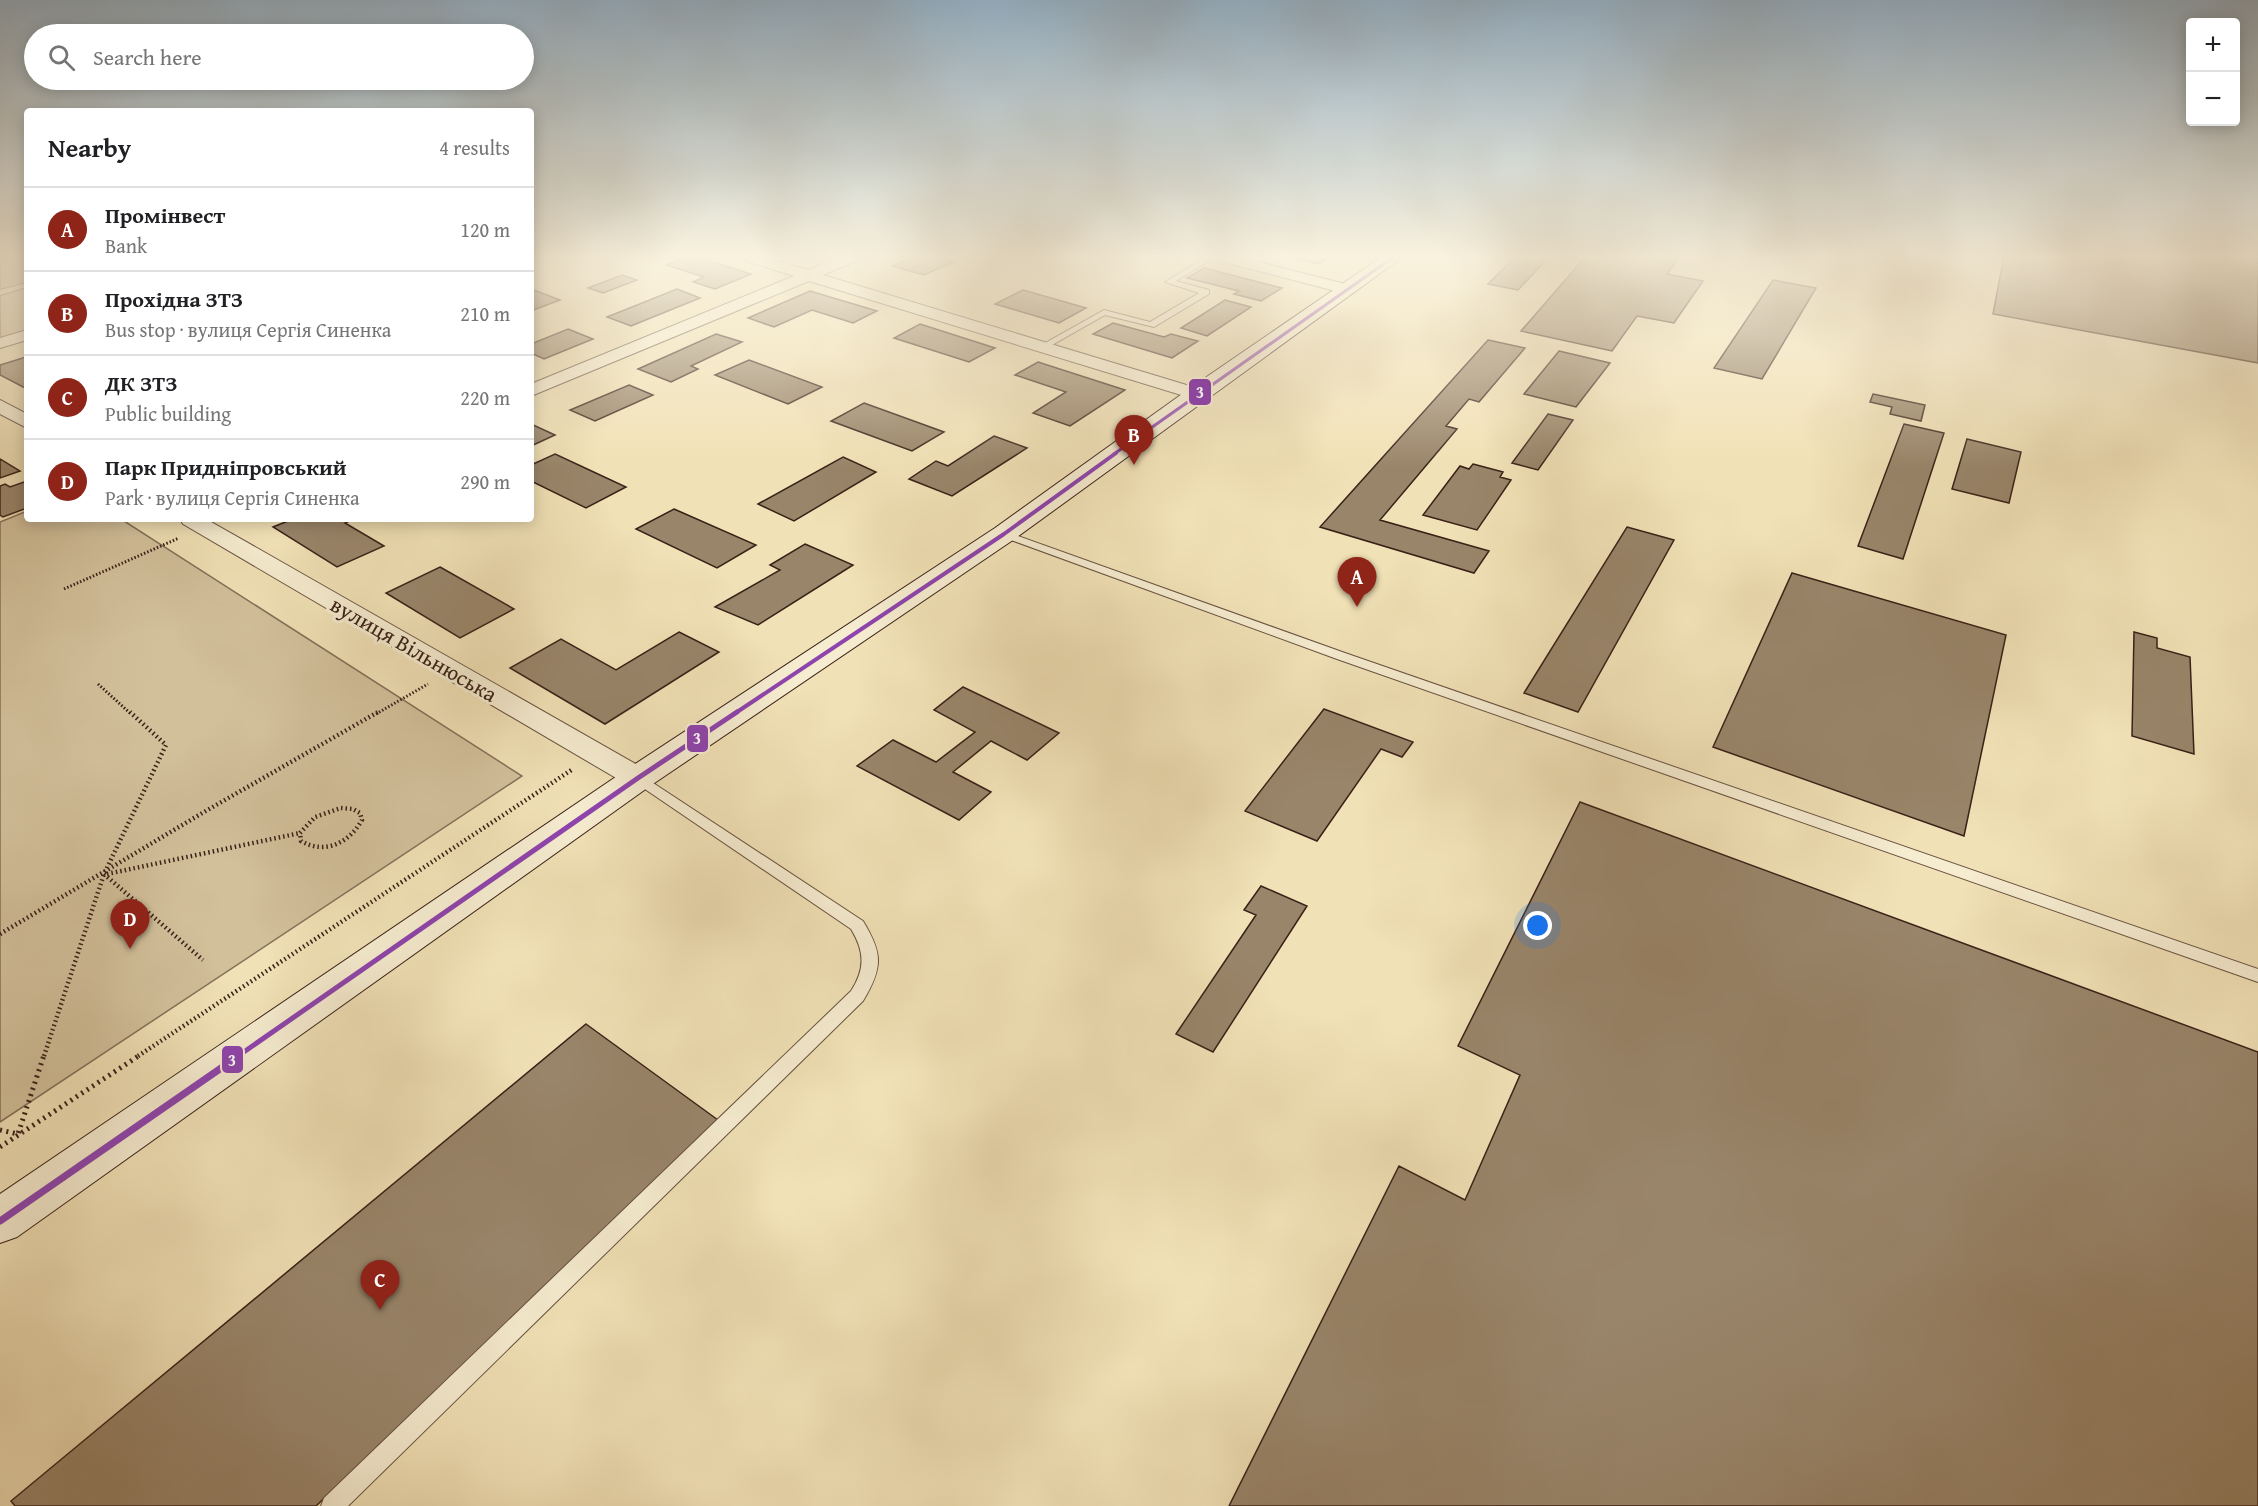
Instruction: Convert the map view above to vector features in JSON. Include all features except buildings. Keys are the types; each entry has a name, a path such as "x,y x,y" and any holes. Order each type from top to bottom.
{"street":[{"path":"534,390 687,326"},
{"path":"974,326 1197,394"},
{"path":"0,1221 638,778 1004,534 1294,326"},
{"path":"0,343 24,336"},
{"path":"0,406 24,420"},
{"name":"вулиця Вільнюська","path":"206,522 452,670 638,778"}],"lane":[{"path":"1042,347 1079,326"},
{"path":"1004,534 1341,656 2258,976"},
{"path":"332,1506 857,996 870,976 872,956 868,942 857,925 638,778"}],"path":[{"path":"64,589 206,522"},
{"path":"0,934 104,874 204,812 452,670"},
{"path":"18,1134 104,874 166,745 98,684"},
{"path":"0,1147 595,754"},
{"path":"104,874 300,833 315,817 335,809 353,809 360,813 362,820 353,834 326,847 307,846 301,841 300,833"},
{"path":"104,874 203,960"},
{"path":"0,1130 18,1134"}],"shaded area":[{"path":"0,326 24,326 24,335 0,343"},
{"path":"24,512 24,522 126,522 522,776 0,1122 0,522"}],"transit line":[{"name":"3","path":"0,1221 638,778 1004,534 1294,326"}],"place":[{"name":"Прохідна ЗТЗ","path":"1134,465"},
{"name":"Промінвест","path":"1357,607"},
{"name":"Парк Придніпровський","path":"130,949"},
{"name":"ДК ЗТЗ","path":"380,1310"}]}
